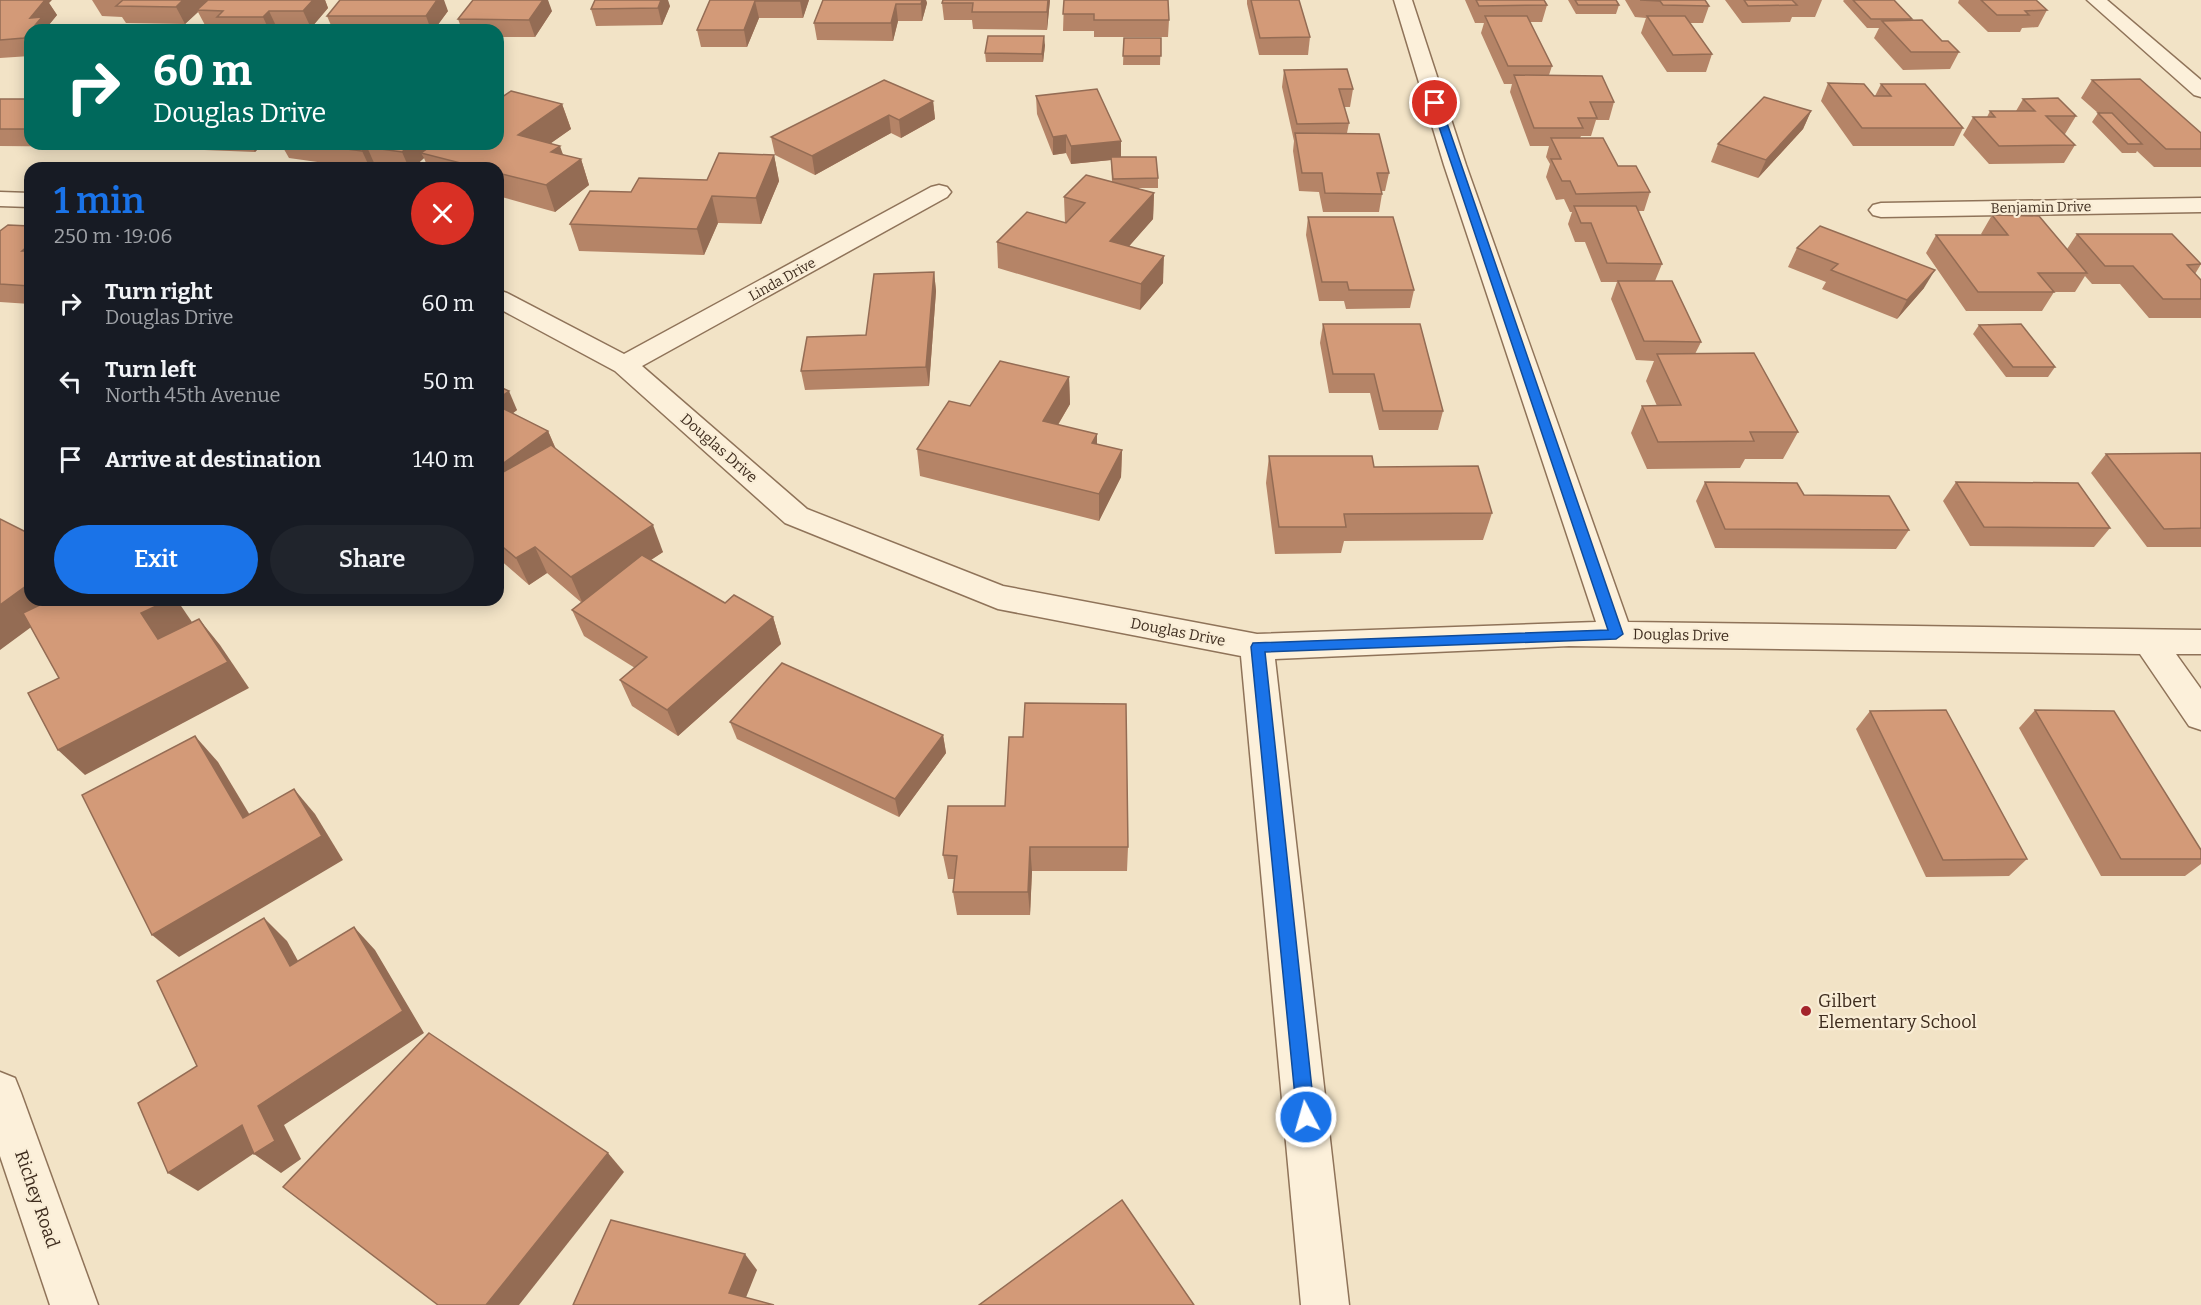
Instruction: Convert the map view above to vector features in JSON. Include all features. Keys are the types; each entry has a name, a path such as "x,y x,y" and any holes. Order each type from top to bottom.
{"street":[{"path":"1402,0 1455,165 1616,634"},
{"path":"2097,0 2201,91"},
{"name":"Linda Drive","path":"624,365 939,192"},
{"path":"0,199 24,200"},
{"name":"Benjamin Drive","path":"1881,210 2201,205"},
{"name":"Douglas Drive","path":"504,301 624,365 796,516 998,597 1257,647 1616,634 2201,642"},
{"path":"2150,642 2201,716"},
{"path":"1257,647 1325,1305"},
{"name":"Richey Road","path":"0,1093 74,1305"}],"building":[{"path":"0,0 45,0 30,18 42,17 36,24 24,24 24,38 0,40"},
{"path":"123,0 183,0 176,7 116,6"},
{"path":"208,0 313,0 303,11 269,11 263,17 217,17 223,11 197,10"},
{"path":"340,0 437,0 426,16 327,16"},
{"path":"473,0 543,0 529,20 458,19"},
{"path":"595,0 661,0 658,8 591,9"},
{"path":"710,0 800,1 755,1 744,30 697,30"},
{"path":"823,0 922,0 921,4 896,4 891,23 814,23"},
{"path":"943,0 1048,0 1047,12 972,12 973,3 942,3"},
{"path":"1064,0 1168,0 1169,20 1094,20 1094,14 1063,14"},
{"path":"1251,0 1299,0 1310,37 1260,38"},
{"path":"1476,0 1544,0 1547,5 1479,6"},
{"path":"1575,0 1616,0 1619,5 1578,5"},
{"path":"1640,0 1705,0 1709,6 1663,5 1660,1"},
{"path":"1744,0 1792,0 1797,5 1748,6"},
{"path":"1853,0 1894,0 1912,19 1871,19"},
{"path":"1981,0 2036,0 2047,10 2025,11 2029,15 1997,15"},
{"path":"1485,16 1527,16 1552,66 1508,66"},
{"path":"1647,16 1685,16 1712,54 1673,55"},
{"path":"1922,20 1942,41 1948,41 1959,52 1911,52 1882,21"},
{"path":"988,36 1044,36 1042,54 985,53"},
{"path":"1124,38 1161,38 1161,56 1123,56"},
{"path":"1347,69 1353,89 1339,89 1349,123 1297,124 1284,70"},
{"path":"1514,75 1602,76 1614,102 1590,102 1597,118 1578,118 1583,128 1534,128"},
{"path":"2140,79 2201,133 2201,149 2166,149 2092,80"},
{"path":"884,80 933,101 899,120 889,115 812,156 771,137"},
{"path":"1828,83 1864,84 1874,96 1891,96 1881,84 1925,84 1963,128 1862,128"},
{"path":"1097,89 1121,141 1071,146 1066,135 1053,137 1036,96"},
{"path":"511,91 562,104 518,135 560,146 551,152 581,159 546,185 504,174 504,162 456,162 421,153 425,150 504,150 504,96"},
{"path":"1764,97 1811,111 1766,160 1718,144"},
{"path":"2058,98 2076,116 2046,116 2075,145 1999,146 1973,117 1995,117 1990,111 2035,111 2023,99"},
{"path":"0,99 24,99 24,129 0,129"},
{"path":"2098,113 2112,113 2142,144 2128,144"},
{"path":"1295,133 1379,134 1389,173 1377,173 1382,194 1325,193 1322,173 1302,173"},
{"path":"1551,138 1603,138 1618,166 1636,166 1650,192 1576,194 1570,181 1562,181 1551,159 1561,159"},
{"path":"719,153 774,155 756,198 712,196 697,229 570,224 590,191 631,192 639,178 707,180"},
{"path":"1111,157 1156,157 1158,178 1113,179"},
{"path":"1086,175 1154,193 1110,241 1164,256 1141,284 997,242 1027,212 1066,223 1085,203 1064,197"},
{"path":"1574,206 1636,206 1662,264 1607,263 1591,223 1581,223"},
{"path":"1992,215 2039,216 2087,273 2038,273 2054,292 1978,292 1936,235 2008,235"},
{"path":"1308,217 1393,217 1414,290 1349,290 1347,282 1322,282"},
{"path":"8,225 24,226 24,249 22,251 24,251 24,286 0,284 0,231"},
{"path":"1820,226 1935,270 1907,300 1831,270 1838,264 1797,248"},
{"path":"2077,234 2172,234 2201,264 2187,265 2201,280 2201,299 2163,299 2133,266 2105,266"},
{"path":"934,272 926,367 801,371 807,337 866,335 874,274"},
{"path":"1618,281 1672,281 1701,342 1644,341"},
{"path":"1323,324 1420,324 1443,411 1383,411 1374,374 1333,374"},
{"path":"2021,324 2055,367 2013,367 1979,325"},
{"path":"1754,353 1798,432 1750,432 1754,441 1658,442 1642,406 1681,405 1657,354"},
{"path":"1000,361 1069,377 1043,421 1097,434 1092,443 1122,450 1099,494 917,449 949,401 970,406"},
{"path":"504,409 548,431 504,463"},
{"path":"551,445 653,525 571,577 535,547 516,558 504,548 504,472"},
{"path":"2201,453 2201,528 2164,529 2106,454"},
{"path":"1269,456 1372,456 1374,467 1478,466 1492,513 1344,514 1346,527 1279,527"},
{"path":"1705,482 1797,483 1804,495 1889,496 1909,530 1725,529"},
{"path":"1956,482 2078,483 2110,528 1984,527"},
{"path":"0,519 24,531 24,587 0,605"},
{"path":"642,555 725,603 734,595 773,617 667,710 620,680 647,657 572,610"},
{"path":"38,606 156,606 141,613 158,639 199,619 228,662 58,750 28,693 59,678 23,613"},
{"path":"782,663 943,735 895,799 730,722"},
{"path":"1025,703 1126,704 1128,847 1030,847 1028,892 953,892 957,856 943,855 948,806 1005,806 1009,737 1023,737"},
{"path":"1946,710 2027,859 1943,860 1870,711"},
{"path":"2035,710 2114,711 2201,850 2201,859 2121,859"},
{"path":"195,736 243,818 294,789 322,836 152,935 82,795"},
{"path":"264,918 290,966 354,927 403,1011 258,1106 275,1141 254,1154 242,1125 168,1173 138,1103 197,1066 157,981"},
{"path":"429,1033 608,1153 486,1305 438,1305 283,1187"},
{"path":"1122,1200 1194,1305 979,1305"},
{"path":"611,1220 745,1254 729,1293 774,1305 573,1305"}],"place":[{"name":"Gilbert Elementary School","path":"1806,1011"}],"route":[{"path":"1306,1117 1257,647 1616,634 1435,103"}]}
